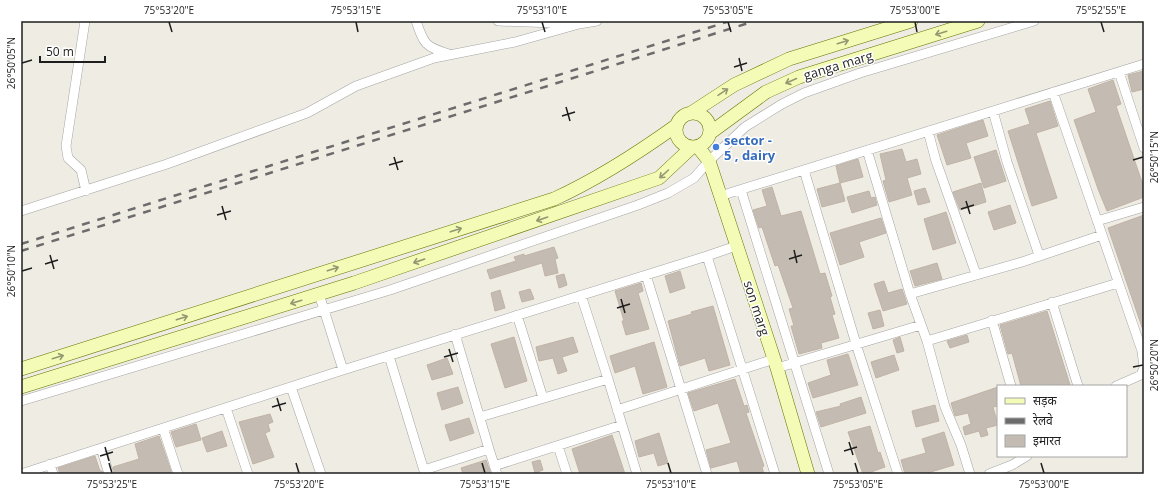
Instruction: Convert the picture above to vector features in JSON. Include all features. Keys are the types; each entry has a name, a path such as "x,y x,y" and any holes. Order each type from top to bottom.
{"street":[{"path":"85,21 66,146 68,158 81,170 86,191"},
{"path":"416,21 421,36 430,48 450,54"},
{"path":"498,21 579,24"},
{"path":"21,211 86,191 307,114 356,86 450,54 515,42 579,24 596,21"},
{"name":"ganga marg","path":"691,113 734,85 789,59 911,21"},
{"name":"ganga marg","path":"710,133 766,92 799,77 978,21"},
{"path":"21,401 390,290 638,205 668,193 694,178 709,161 745,127 782,104 804,93 860,73 1034,21"},
{"path":"720,196 1144,64"},
{"path":"1118,72 1144,148"},
{"path":"1053,92 1118,283 1143,350 1144,368 1141,375 1118,385"},
{"path":"993,111 1007,162 1039,255"},
{"path":"21,369 554,199 586,185 644,149 677,125 685,115 691,113 703,116 707,121 710,133 704,144 695,147 659,178 319,294 21,387"},
{"path":"677,125 676,131 681,142 695,147"},
{"path":"928,131 936,161 976,274"},
{"name":"son marg","path":"695,147 709,161 776,364 808,474"},
{"path":"867,150 910,294 927,341 946,407 961,445 970,474"},
{"path":"804,170 857,346 898,474"},
{"path":"741,190 829,474"},
{"path":"1097,221 1144,207"},
{"path":"910,294 1102,235"},
{"path":"21,474 455,334 581,296 736,246"},
{"path":"707,256 775,474"},
{"path":"646,275 707,474"},
{"path":"927,341 992,320 1118,283"},
{"path":"319,294 325,309 343,370"},
{"path":"581,296 637,474"},
{"path":"1052,302 1078,385"},
{"path":"517,315 543,398"},
{"path":"992,320 1011,385"},
{"path":"618,410 742,370 776,364 794,364 857,346 921,325"},
{"path":"455,334 495,470 558,446 622,425"},
{"path":"389,356 424,472 489,449"},
{"path":"480,418 608,379"},
{"path":"291,387 321,474"},
{"path":"226,408 248,474"},
{"path":"163,428 178,474"},
{"path":"558,446 567,474"},
{"path":"101,448 109,474"},
{"path":"989,474 1020,461 1026,457"},
{"path":"50,464 54,474"}],"building":[{"path":"1144,71 1144,89 1132,92 1128,75"},
{"path":"1113,80 1121,104 1116,106 1144,188 1144,197 1107,211 1074,120 1096,112 1088,89"},
{"path":"1050,101 1058,126 1036,133 1057,198 1032,206 1008,131 1030,124 1025,109"},
{"path":"983,120 988,136 966,143 971,158 947,165 937,135"},
{"path":"902,149 906,162 917,159 921,174 907,178 912,195 889,202 883,181 886,180 880,154"},
{"path":"996,150 1006,181 984,188 974,157"},
{"path":"858,159 863,177 840,183 836,166"},
{"path":"840,183 845,201 822,207 817,189"},
{"path":"981,183 986,202 960,210 953,192"},
{"path":"772,187 781,216 801,211 820,274 825,273 832,296 830,297 835,314 832,315 839,338 821,343 822,348 799,354 791,326 794,326 789,309 793,308 778,265 775,266 762,227 759,228 753,210 767,206 762,190"},
{"path":"925,188 930,202 918,205 914,191"},
{"path":"869,191 871,198 875,197 877,205 852,213 847,197"},
{"path":"1010,205 1016,223 994,230 988,212"},
{"path":"946,212 956,243 933,250 924,219"},
{"path":"1144,215 1144,330 1143,330 1108,228"},
{"path":"881,218 886,233 859,242 864,257 840,265 830,233"},
{"path":"554,247 558,258 555,259 558,273 545,276 542,263 490,279 487,270 516,261 514,257 524,254 524,256"},
{"path":"937,263 942,279 915,286 910,271"},
{"path":"680,271 685,288 670,293 665,276"},
{"path":"564,274 567,285 559,288 556,276"},
{"path":"884,281 888,293 902,289 907,304 883,311 874,284"},
{"path":"641,283 643,291 638,293 649,329 626,335 622,321 624,321 615,291"},
{"path":"530,289 534,299 522,302 519,292"},
{"path":"500,290 505,308 495,311 491,293"},
{"path":"713,306 730,365 709,371 705,358 680,366 668,321 692,314 691,312"},
{"path":"880,310 884,326 873,329 868,313"},
{"path":"1047,311 1070,385 1021,385 1012,353 1008,354 1000,325"},
{"path":"967,335 969,342 950,348 947,341"},
{"path":"514,337 527,381 505,388 491,344"},
{"path":"573,337 578,352 562,357 567,371 558,374 553,358 539,361 536,347"},
{"path":"900,337 904,351 897,353 893,340"},
{"path":"654,342 667,387 643,394 635,366 615,373 610,356"},
{"path":"848,354 858,385 813,398 808,383 831,375 827,360"},
{"path":"894,355 899,370 876,378 871,362"},
{"path":"447,358 453,374 432,380 427,365"},
{"path":"735,379 744,406 747,405 749,412 746,413 764,466 762,467 764,474 741,474 737,461 711,468 706,450 731,443 718,403 694,411 688,393"},
{"path":"458,387 463,403 442,410 437,393"},
{"path":"997,387 997,406 993,407 997,425 986,428 988,435 981,437 979,431 965,435 963,427 971,424 968,413 955,416 951,403"},
{"path":"861,397 866,413 821,427 816,412 841,406 840,404"},
{"path":"935,405 939,421 916,427 912,411"},
{"path":"270,414 273,422 268,424 270,431 265,433 274,457 253,464 239,422"},
{"path":"469,418 474,433 450,441 445,425"},
{"path":"196,424 201,440 176,447 171,432"},
{"path":"870,426 878,453 880,452 885,467 871,472 872,474 863,474 848,432"},
{"path":"222,431 227,446 207,452 202,438"},
{"path":"944,432 954,465 924,474 905,474 901,460 926,453 922,439"},
{"path":"659,433 668,463 658,466 654,453 639,457 635,441"},
{"path":"612,435 625,474 580,474 572,449"},
{"path":"159,436 172,474 115,474 113,467 139,459 135,444"},
{"path":"95,456 100,471 102,471 103,474 60,474 58,468"},
{"path":"486,460 491,474 463,474 461,468"},
{"path":"540,460 543,470 535,473 532,462"}],"railway":[{"path":"21,244 730,21"},
{"path":"21,251 755,21"}],"place":[{"name":"sector - 5 , dairy","path":"716,147"}]}
